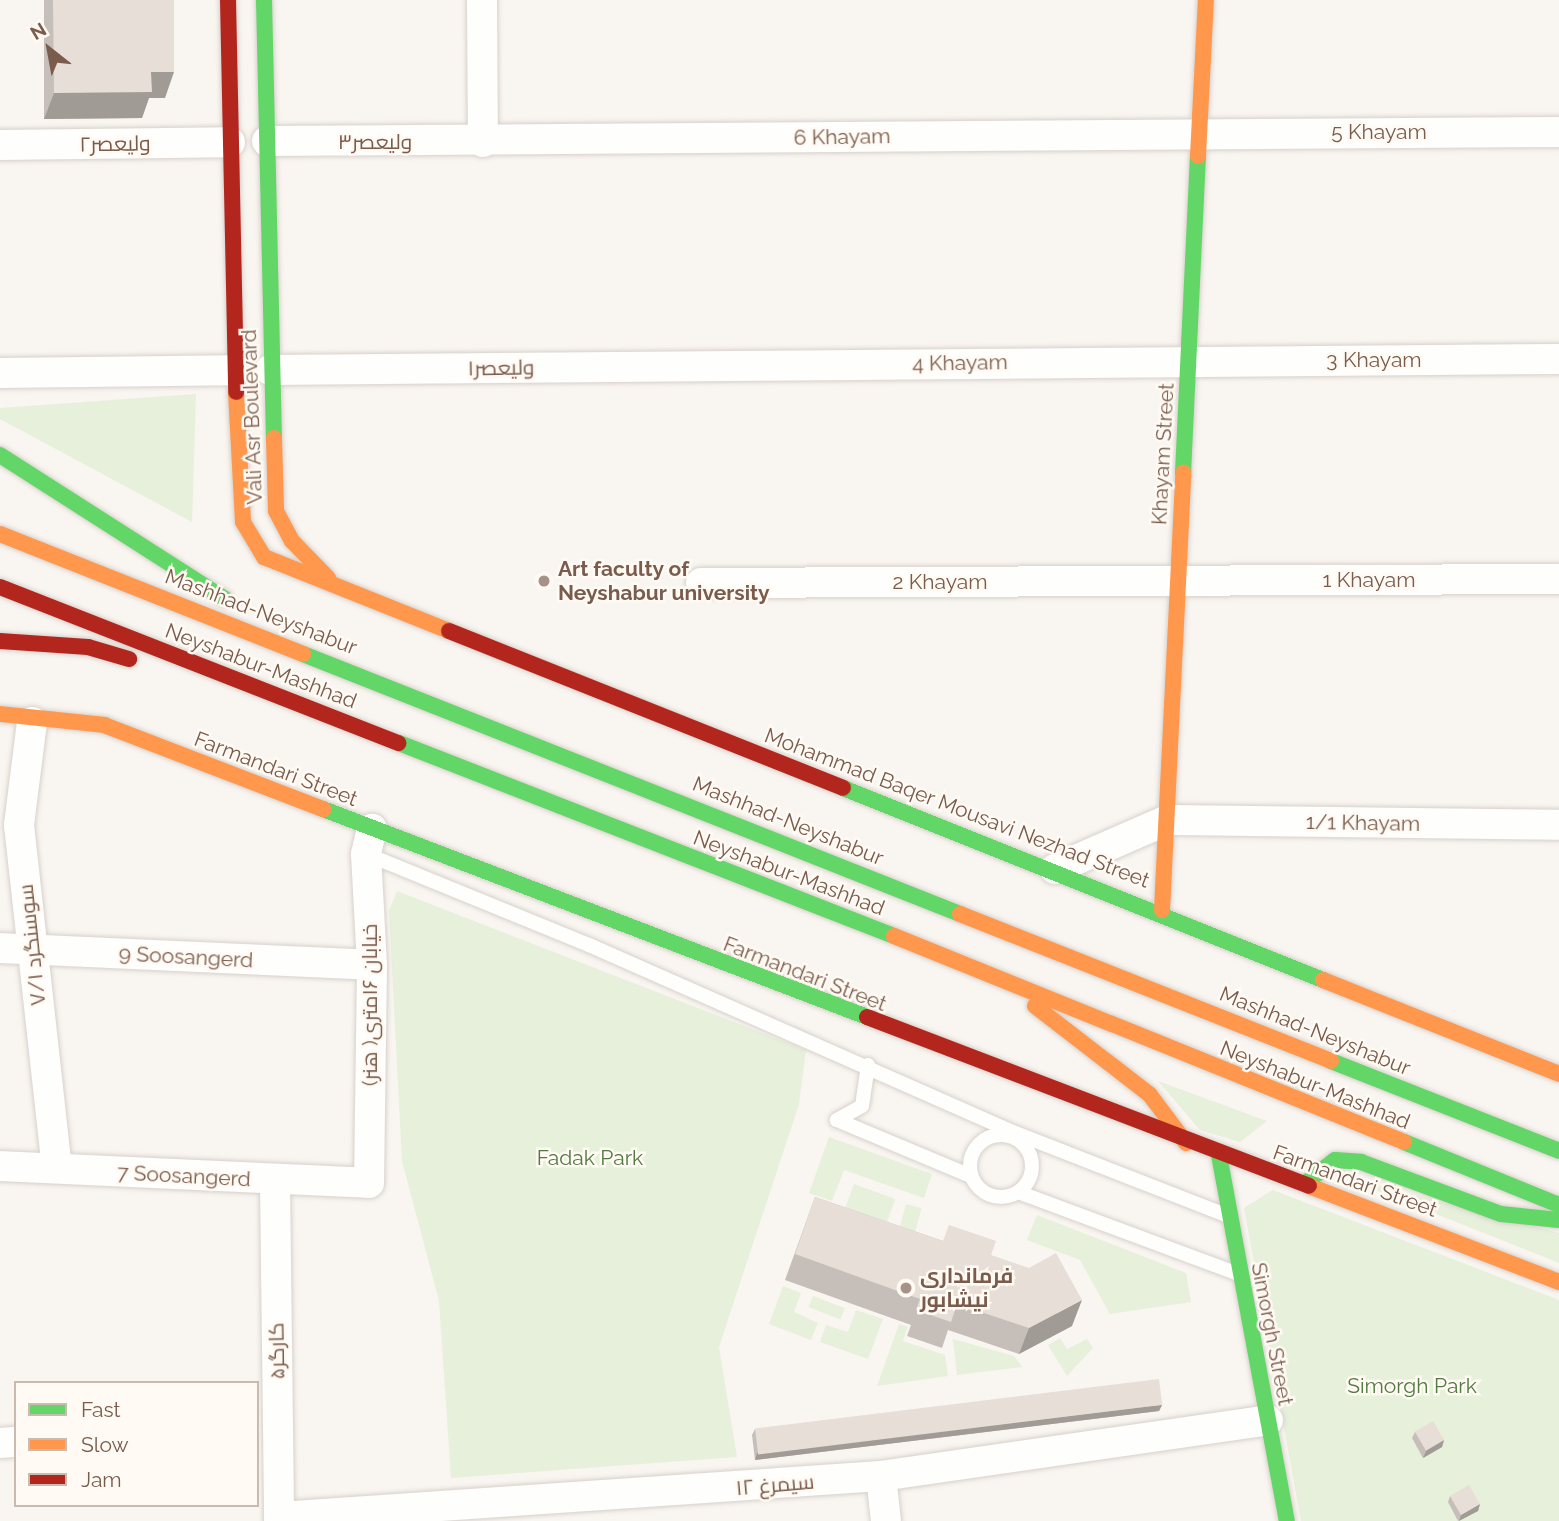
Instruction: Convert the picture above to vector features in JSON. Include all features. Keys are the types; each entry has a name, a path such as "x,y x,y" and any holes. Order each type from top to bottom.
{"main road":[{"name":"Vali Asr Boulevard","path":"228,0 233,370 239,486 250,542 264,557 337,587"},
{"name":"Vali Asr Boulevard","path":"264,0 275,510 292,541 337,587"},
{"name":"Khayam Street","path":"1162,910 1206,0"},
{"path":"233,370 270,370"},
{"path":"0,455 170,569 361,673"},
{"name":"Mashhad-Neyshabur","path":"0,534 361,673 1559,1151"},
{"name":"Neyshabur-Mashhad","path":"0,587 1001,978 1559,1205"},
{"name":"Mohammad Baqer Mousavi Nezhad Street","path":"337,587 1162,910 1559,1074"},
{"path":"0,641 88,647 346,722"},
{"name":"Farmandari Street","path":"0,714 33,722 104,725 369,841 1219,1155 1308,1181 1559,1282"},
{"path":"1001,978 1150,1095 1186,1143"},
{"name":"Simorgh Street","path":"1219,1155 1238,1274 1287,1521"},
{"path":"1308,1181 1335,1160 1361,1162 1501,1214 1559,1220"}],"street":[{"path":"482,0 483,142"},
{"name":"6 Khayam","path":"483,142 1200,132"},
{"name":"5 Khayam","path":"1200,132 1559,132"},
{"name":"ولیعصر۳","path":"267,141 483,142"},
{"name":"ولیعصر۲","path":"0,145 230,142"},
{"name":"3 Khayam","path":"1189,360 1559,359"},
{"name":"4 Khayam","path":"732,365 1189,360"},
{"name":"ولیعصر۱","path":"270,370 732,365"},
{"path":"0,373 233,370"},
{"name":"1 Khayam","path":"1178,581 1559,579"},
{"name":"2 Khayam","path":"701,583 1178,581"},
{"name":"سوسنگرد ۷/۱","path":"33,722 9,824 32,950 57,1168"},
{"path":"1055,869 1167,820"},
{"name":"1/1 Khayam","path":"1167,820 1559,825"},
{"name":"خیابان ۱۶متری( هنر)","path":"369,841 372,965 369,1183"},
{"name":"9 Soosangerd","path":"0,948 372,965"},
{"name":"7 Soosangerd","path":"0,1166 275,1181 369,1183"},
{"name":"کارگر۵","path":"275,1181 267,1427 279,1519"},
{"name":"سیمرغ ۱۲","path":"279,1519 881,1476 1268,1420"},
{"path":"881,1476 886,1521"}],"lane":[{"path":"369,841 1013,1132 1229,1216"},
{"path":"868,1065 862,1106 837,1121 971,1176 990,1196 1018,1192 1238,1274"},
{"path":"971,1176 978,1148 1013,1132"},
{"path":"1013,1132 1027,1145 1032,1166 1018,1192"}],"green space":[{"path":"196,394 192,522 0,419 0,408"},
{"name":"Fadak Park","path":"397,891 806,1050 799,1104 719,1347 737,1457 451,1478 439,1301 402,1161 389,911"},
{"path":"1158,1081 1267,1121 1240,1142 1200,1130"},
{"path":"829,1137 932,1174 924,1198 844,1170 832,1201 809,1193"},
{"path":"1366,1182 1559,1233 1559,1263 1373,1189"},
{"path":"854,1184 895,1199 884,1231 842,1216"},
{"name":"Simorgh Park","path":"1273,1190 1559,1300 1559,1521 1301,1521 1244,1208"},
{"path":"906,1204 921,1208 913,1240 897,1236"},
{"path":"1037,1215 1186,1273 1191,1302 1110,1314 1080,1260 1027,1240"},
{"path":"783,1286 801,1293 794,1312 818,1323 811,1340 769,1324"},
{"path":"813,1296 845,1308 840,1319 809,1307"},
{"path":"856,1310 883,1319 868,1359 820,1342 826,1325 848,1332"},
{"path":"899,1324 908,1327 903,1341 945,1355 948,1376 877,1386"},
{"path":"1060,1338 1067,1349 1087,1339 1093,1348 1067,1376 1048,1345"},
{"path":"953,1339 1014,1356 1022,1367 957,1375"}],"building":[{"path":"53,0 174,0 174,72 151,72 152,92 54,93"},
{"path":"815,1197 943,1241 949,1225 996,1241 991,1255 1029,1268 1056,1253 1082,1300 1029,1328 957,1304 951,1322 916,1310 920,1299 795,1254"},
{"path":"1159,1379 1162,1405 758,1454 755,1429"},
{"path":"1433,1421 1444,1440 1426,1451 1415,1432"},
{"path":"1469,1485 1480,1504 1461,1515 1450,1496"}],"traffic: fast":[{"path":"264,0 274,438"},
{"path":"1183,473 1198,156"},
{"path":"0,455 224,598"},
{"path":"303,654 960,914"},
{"path":"399,743 894,936"},
{"path":"843,788 1323,980"},
{"path":"323,809 867,1017"},
{"path":"1331,1061 1559,1151"},
{"path":"1404,1142 1559,1205"},
{"path":"1219,1155 1287,1521"},
{"path":"1308,1181 1335,1160 1361,1162 1501,1214 1559,1220"}],"traffic: slow":[{"path":"1198,156 1206,0"},
{"path":"236,392 243,522 264,557 449,631"},
{"path":"274,438 276,511 292,541 328,578"},
{"path":"1162,910 1183,473"},
{"path":"0,534 303,654"},
{"path":"0,714 104,725 323,809"},
{"path":"960,914 1331,1061"},
{"path":"894,936 1404,1142"},
{"path":"1323,980 1559,1074"},
{"path":"1035,1006 1150,1095 1186,1143"},
{"path":"1309,1186 1559,1282"}],"traffic: jam":[{"path":"228,0 236,392"},
{"path":"0,587 399,743"},
{"path":"449,631 843,788"},
{"path":"0,641 88,647 129,659"},
{"path":"867,1017 1309,1186"}],"place":[{"name":"Art faculty of Neyshabur university","path":"544,581"},
{"name":"فرمانداری نیشابور","path":"906,1288"}]}
